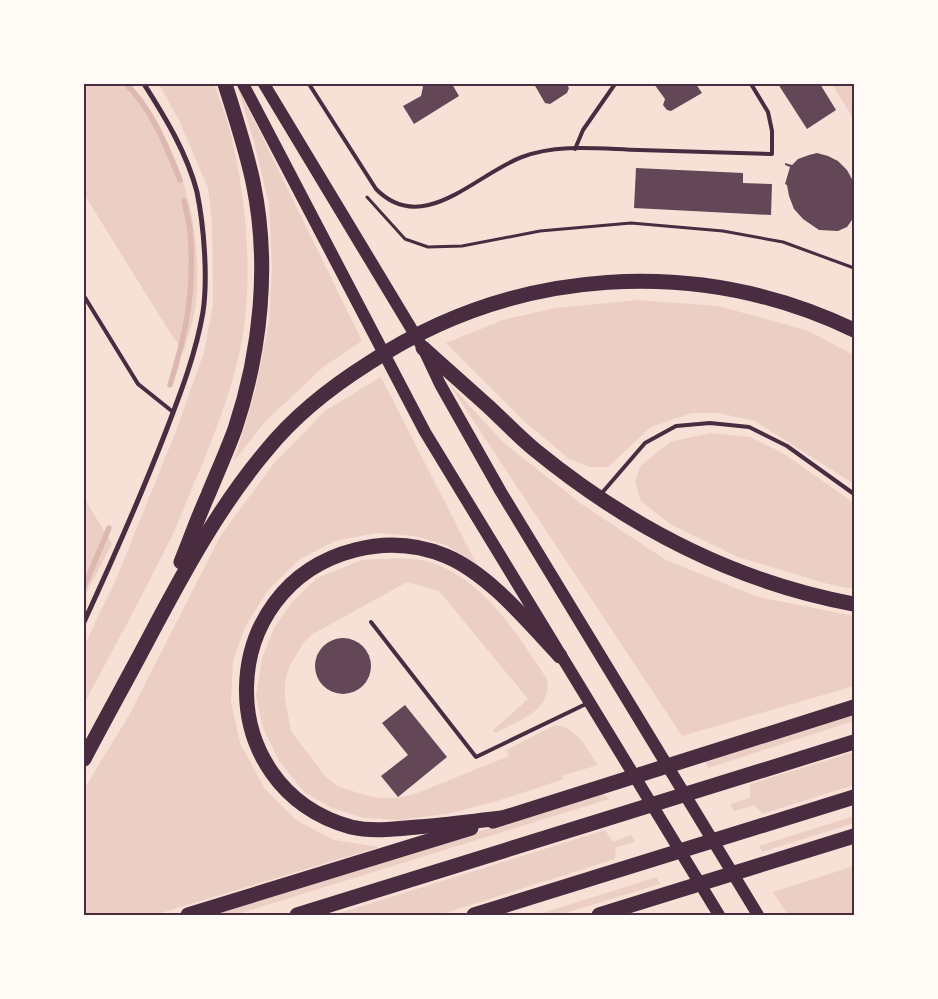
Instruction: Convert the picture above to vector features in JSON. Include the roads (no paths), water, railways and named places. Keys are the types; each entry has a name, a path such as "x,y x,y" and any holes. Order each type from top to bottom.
{"highway":[{"path":"160,618 234,429 245,392 258,323 262,267 257,209 251,173 225,84"},
{"path":"84,759 214,521 247,475 280,435 313,404 378,357 419,334 488,305 528,294 568,286 618,282 668,282 717,287 762,296 814,313 854,330"},
{"path":"423,348 533,448 598,498 654,532 716,562 786,588 854,604"},
{"path":"502,818 414,828 376,830 353,827 336,822 318,814 301,802 288,790 265,762 257,747 250,725 247,709 246,677 254,642 259,629 280,596 318,565 348,552 367,547 392,545 432,551 465,566 508,601 560,656"},
{"path":"188,915 854,707"},
{"path":"297,915 854,742"},
{"path":"474,915 854,797"},
{"path":"599,915 854,836"}],"main road":[{"path":"243,84 425,432 718,915"},
{"path":"264,84 423,348 440,384 501,492 758,915"}],"street":[{"path":"84,622 126,530 173,412 189,369 200,327 204,291 204,252 196,191 181,148 164,114 144,84"}],"lane":[{"path":"310,84 376,189 384,198 397,204 412,207 430,206 450,197 506,164 539,152 575,149 772,154 772,132 768,112 751,84"},
{"path":"575,149 583,130 615,84"},
{"path":"84,296 138,384 173,412"},
{"path":"598,498 646,443 676,426 710,423 750,426 787,446 854,494"},
{"path":"371,622 476,758 590,702"}],"waterway":[{"path":"126,84 151,116 164,141 180,180"},
{"path":"170,385 185,328 190,291 190,231 184,201"},
{"path":"84,587 109,528"}]}
